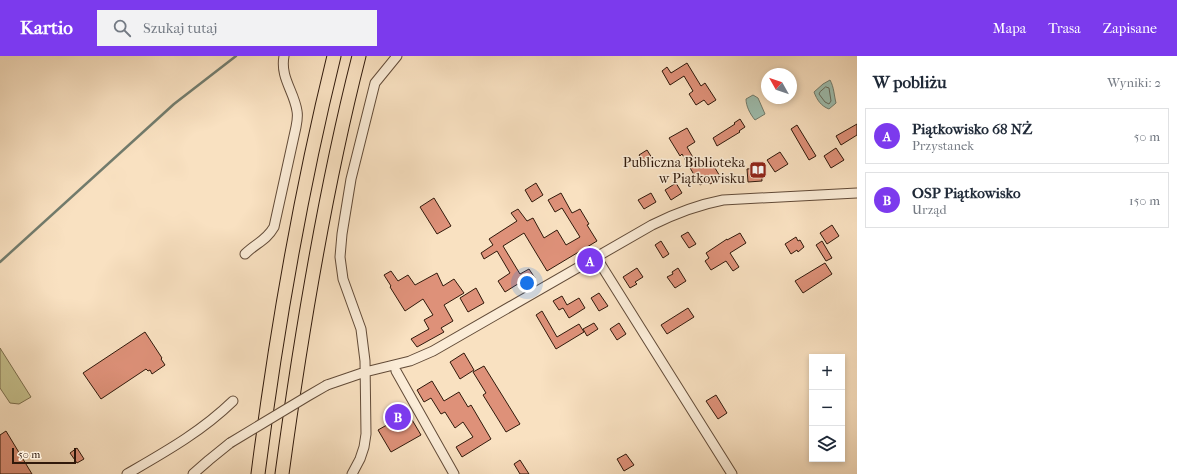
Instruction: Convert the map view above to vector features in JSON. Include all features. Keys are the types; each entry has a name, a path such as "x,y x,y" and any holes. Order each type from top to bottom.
{"highway":[{"path":"258,474 280,316 312,150 334,56"},
{"path":"282,474 306,310 336,154 359,56"}],"street":[{"path":"245,254 251,248 265,240 274,226 296,127 298,112 283,72 284,56"},
{"path":"352,474 360,459 366,434 365,372 361,329 343,279 340,257 342,234 351,179 375,83 397,56"},
{"path":"193,474 230,443 308,396 327,386 365,372 410,361 433,351 596,257 663,220 685,210 723,200 857,193"},
{"path":"596,257 732,474"},
{"path":"396,372 454,474"},
{"path":"127,474 180,443 210,422 233,401"}],"shaded area":[{"path":"0,348 31,397 19,404 10,403 0,388"}],"water":[{"path":"830,80 836,103 829,109 816,98 814,92"},
{"path":"753,95 758,98 765,114 755,120 751,115 746,102 746,99"}],"building":[{"path":"687,63 701,86 705,83 716,100 708,105 704,100 696,105 689,94 693,91 684,76 670,85 662,71 667,67 671,73"},
{"path":"740,119 745,127 739,131 740,132 717,146 713,138 735,124 734,123"},
{"path":"857,124 857,135 841,145 836,136"},
{"path":"797,125 816,156 809,160 791,129"},
{"path":"687,128 695,142 687,147 699,168 705,164 707,166 712,163 721,178 710,184 707,181 700,185 682,154 680,156 669,138"},
{"path":"836,148 844,160 831,168 824,156"},
{"path":"647,150 652,158 644,163 639,155"},
{"path":"780,152 788,164 775,172 767,160"},
{"path":"761,168 762,181 748,182 747,169"},
{"path":"536,183 543,195 532,202 525,190"},
{"path":"676,183 682,193 671,200 665,190"},
{"path":"561,193 572,213 580,209 589,224 587,225 597,241 547,271 524,233 503,246 520,274 529,269 535,278 523,286 521,282 505,292 498,281 510,273 497,251 484,259 481,253 493,245 489,239 517,221 511,213 518,209 527,221 533,218 544,238 557,230 566,245 580,237 562,208 555,212 548,200"},
{"path":"651,193 656,202 644,209 638,200"},
{"path":"434,198 451,226 437,234 420,207"},
{"path":"832,225 839,236 827,244 820,233"},
{"path":"688,232 696,244 689,248 681,236"},
{"path":"740,233 746,243 730,253 739,267 733,271 726,261 711,270 705,261 709,258 706,253 727,239"},
{"path":"796,237 798,241 800,240 804,247 798,252 797,250 791,254 785,244"},
{"path":"661,241 669,254 663,258 655,245"},
{"path":"822,241 832,258 826,261 816,245"},
{"path":"825,263 832,274 803,293 795,281"},
{"path":"637,268 643,277 635,282 637,284 630,288 623,277"},
{"path":"678,268 686,281 675,288 667,277 673,274 672,272"},
{"path":"391,271 398,281 408,275 415,285 437,273 443,286 454,279 464,293 444,305 453,321 441,328 444,332 417,347 411,339 429,329 424,320 433,315 423,299 405,311 384,275"},
{"path":"476,288 484,303 468,312 460,298"},
{"path":"599,293 608,306 599,311 591,298"},
{"path":"562,296 567,305 579,298 585,308 569,318 563,308 559,310 553,301"},
{"path":"688,308 694,317 667,334 661,325"},
{"path":"542,311 557,337 579,324 584,332 556,349 536,315"},
{"path":"594,323 598,329 587,336 583,329"},
{"path":"619,323 626,334 617,340 610,329"},
{"path":"145,332 165,365 152,374 150,370 148,371 146,369 101,399 83,373"},
{"path":"464,353 474,370 460,379 450,362"},
{"path":"484,366 520,424 506,432 483,395 486,393 473,372"},
{"path":"432,381 444,401 459,392 468,407 471,405 491,439 462,457 456,447 473,437 463,422 455,428 445,412 441,414 431,398 424,402 417,390"},
{"path":"716,395 727,413 718,419 706,401"},
{"path":"408,413 421,435 391,452 378,430"},
{"path":"6,431 32,474 0,474 0,435"},
{"path":"77,448 84,459 77,463 70,453"},
{"path":"626,454 634,465 624,471 617,459"},
{"path":"520,460 529,474 520,474 514,464"}],"waterway":[{"path":"0,262 174,104 236,56"}],"place":[{"name":"Publiczna Biblioteka w Piątkowisku","path":"758,170"},
{"name":"Piątkowisko 68 NŻ","path":"590,261"},
{"name":"OSP Piątkowisko","path":"398,417"}]}
